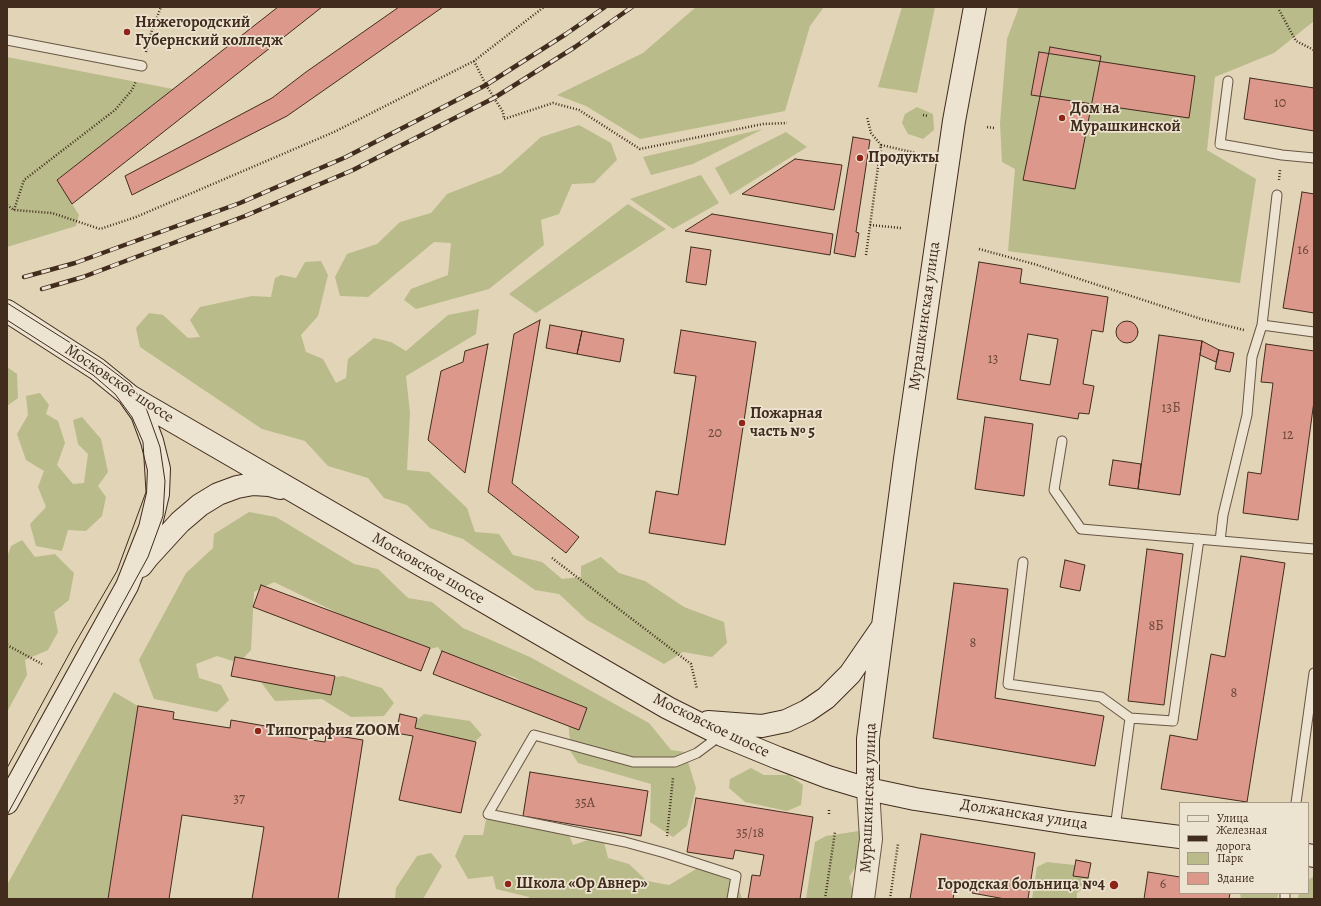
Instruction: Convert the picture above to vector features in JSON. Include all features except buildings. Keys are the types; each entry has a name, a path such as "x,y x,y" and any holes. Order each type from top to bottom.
{"main road":[{"name":"Мурашкинская улица","path":"863,899 870,839 868,739 935,243 956,107 975,7"},
{"name":"Московское шоссе","path":"7,311 98,368 130,396 655,700 722,735 828,777 868,789"},
{"path":"127,586 150,528 158,494 159,469 152,441 142,414 130,396"},
{"path":"7,803 127,586 148,557 180,522 200,505 218,494 236,487 253,484 269,485 294,492"},
{"name":"Мурашкинская улица","path":"697,721 762,726 786,721 807,711 826,698 850,674 883,626"},
{"name":"Должанская улица","path":"868,789 915,799 1069,823 1179,837"}],"lane":[{"path":"7,40 142,66"},
{"path":"1228,81 1220,144 1314,158"},
{"path":"1220,541 1223,515 1247,415 1252,357 1261,329 1277,195"},
{"path":"1261,329 1314,332"},
{"path":"1062,441 1054,490 1081,529 1314,549"},
{"path":"1023,562 1008,684 1101,697 1130,718 1173,721 1199,539"},
{"path":"1296,802 1314,673"},
{"path":"1116,828 1130,718"},
{"path":"722,735 697,753 675,762 633,762 534,735 488,814 625,842 736,876 732,899"}],"path":[{"path":"14,210 24,180 115,110 132,90 142,66 152,30 161,7"},
{"path":"7,205 14,210 52,213 100,229 136,217 334,132 474,61 544,7"},
{"path":"1279,7 1279,10 1296,41 1314,50"},
{"path":"474,61 486,85 503,112 504,119 553,103 579,110 640,149 763,124 787,123"},
{"path":"923,114 928,116"},
{"path":"867,117 871,133 881,145 916,153"},
{"path":"988,127 994,128"},
{"path":"866,255 881,145"},
{"path":"870,224 901,228"},
{"path":"979,249 1042,266 1201,319 1261,329"},
{"path":"552,558 691,664 697,689"},
{"path":"7,646 42,664"},
{"path":"665,853 675,762"},
{"path":"825,899 835,832"},
{"path":"890,899 898,844"}],"green space":[{"path":"696,7 824,7 810,26 785,111 640,139 586,106 557,95 643,53"},
{"path":"902,7 935,7 917,93 878,87"},
{"path":"1019,7 1314,7 1314,21 1274,53 1215,77 1207,150 1256,179 1240,283 1008,251 1015,169 1002,162 1000,123 1007,39"},
{"path":"7,57 173,89 57,180 79,215 76,226 7,247"},
{"path":"917,107 933,114 934,130 923,139 908,134 902,123 905,114"},
{"path":"579,125 611,143 617,160 594,183 572,184 559,214 541,220 544,245 489,289 416,309 404,300 411,289 448,275 451,243 434,242 368,297 340,296 335,277 347,254 377,244 400,222 431,213 447,194 501,173 541,137"},
{"path":"763,129 693,164 651,175 643,157"},
{"path":"786,132 807,147 730,195 715,168"},
{"path":"701,175 719,203 673,229 630,199"},
{"path":"628,204 666,229 536,313 509,294"},
{"path":"321,261 328,275 318,316 301,335 306,352 323,359 336,383 346,378 348,359 374,338 391,342 406,351 448,315 479,309 476,334 406,376 410,413 407,470 429,472 467,508 475,532 499,534 513,555 542,562 562,579 581,577 581,566 601,557 619,573 645,581 684,607 724,622 727,643 712,657 683,652 664,664 587,620 559,594 535,590 463,539 430,528 407,505 384,498 368,478 328,466 305,441 262,429 140,347 136,328 149,313 163,315 188,338 200,337 190,320 200,307 252,296 271,297 275,278 281,275 296,278 305,262"},
{"path":"7,367 17,374 18,398 7,406"},
{"path":"40,393 49,405 46,414 58,421 65,443 57,465 73,484 84,483 88,454 78,444 73,420 82,417 101,439 108,472 98,486 106,497 102,516 86,531 68,530 62,551 36,546 30,524 46,507 38,487 44,471 26,460 17,434 28,415 26,396"},
{"path":"249,512 276,517 354,564 378,569 408,598 432,602 463,628 530,657 649,723 671,750 685,752 696,788 687,826 673,837 650,822 651,784 578,763 571,752 568,720 575,711 514,677 446,659 438,647 418,652 274,582 254,592 251,650 239,663 217,656 196,664 199,678 221,685 229,700 217,712 154,699 139,660 186,573 213,548 214,534"},
{"path":"22,540 35,557 55,554 74,573 69,600 54,612 58,632 48,650 25,660 27,675 7,712 7,557 11,546"},
{"path":"343,676 382,688 394,703 384,716 351,717 322,699 275,701 258,678 323,679"},
{"path":"114,692 138,706 108,899 7,899 7,885"},
{"path":"424,714 470,721 482,735 470,746 427,741 413,724"},
{"path":"751,768 764,775 789,775 803,785 801,805 787,811 745,802 729,788 730,779"},
{"path":"503,812 567,829 573,845 588,840 604,842 608,858 629,864 647,881 669,885 698,868 737,883 742,899 529,899 529,897 496,889 493,876 468,879 455,856 464,835 483,835 486,820"},
{"path":"859,831 866,851 849,877 854,896 852,899 806,899 815,842 826,836"},
{"path":"431,853 442,866 423,899 395,899 396,888 417,856"},
{"path":"1047,862 1083,866 1091,881 1077,893 1077,899 1032,899 1037,867"},
{"path":"1314,876 1314,899 1298,899 1299,894 1309,894 1309,879"},
{"path":"1240,894 1278,894 1277,899 1241,899"}],"tram line":[{"path":"7,303 101,362 130,384 145,405 160,447 165,481 163,516 148,557 7,815"},
{"path":"7,320 93,375 115,394 132,417 143,442 146,492 117,571 74,645 7,768"}],"railway":[{"path":"24,277 75,263 240,203 346,157 486,85 566,34 605,7"},
{"path":"42,289 83,277 245,216 353,170 494,98 575,47 632,7"}],"place":[{"name":"Нижегородский Губернский колледж","path":"127,32"},
{"name":"Дом на Мурашкинской","path":"1062,118"},
{"name":"Продукты","path":"860,158"},
{"name":"Пожарная часть № 5","path":"742,423"},
{"name":"Типография ZOOM","path":"258,731"},
{"name":"Школа «Ор Авнер»","path":"508,884"},
{"name":"Городская больница №4","path":"1114,885"}]}
